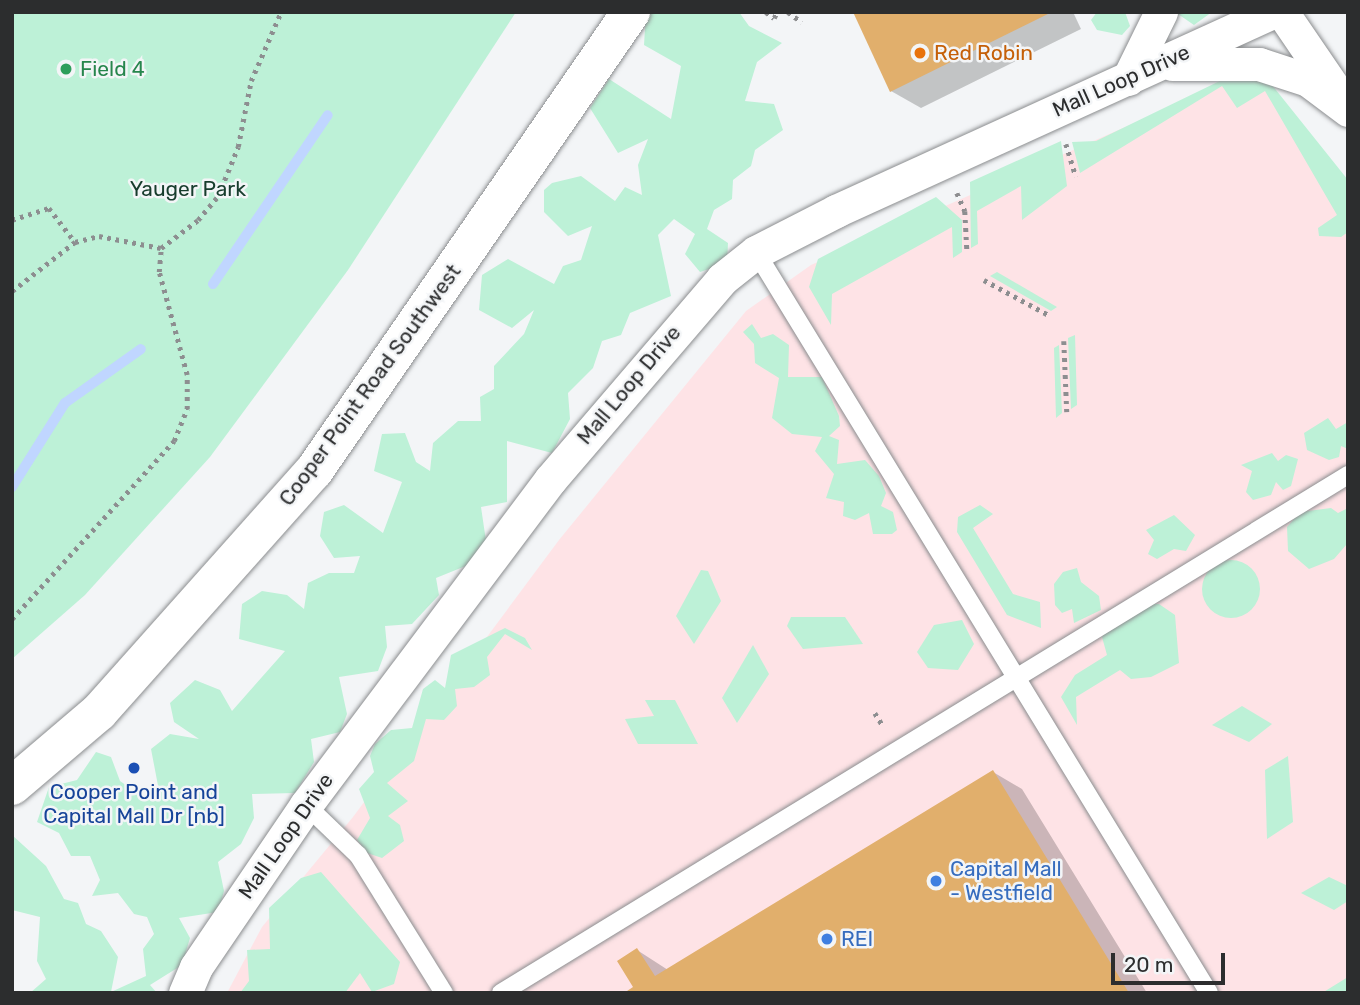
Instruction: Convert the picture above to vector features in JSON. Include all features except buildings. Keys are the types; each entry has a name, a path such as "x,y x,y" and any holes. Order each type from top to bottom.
{"main road":[{"name":"Cooper Point Road Southwest","path":"12,786 109,702 314,471 631,12"}],"street":[{"path":"1128,79 1161,12"},
{"name":"Mall Loop Drive","path":"185,993 195,967 306,805 621,393 687,314 756,252 1272,12"},
{"path":"1282,12 1348,109"},
{"path":"1159,64 1259,64 1308,80 1348,109"}],"lane":[{"path":"756,252 1014,679 1209,993"},
{"path":"501,993 1348,475"},
{"path":"306,805 358,855 444,993"}],"path":[{"path":"12,620 174,441 187,408 187,375 159,272 162,248 218,196 238,147 266,37 281,12"},
{"path":"766,12 774,18 777,12"},
{"path":"788,12 802,22"},
{"path":"1066,143 1076,177"},
{"path":"956,191 965,211 967,250"},
{"path":"12,220 49,208 75,242"},
{"path":"12,291 75,242 99,236 162,248"},
{"path":"984,280 1047,314"},
{"path":"1064,341 1067,412"},
{"path":"875,713 883,726"}],"shaded area":[{"path":"1255,70 1348,189 1348,993 227,993 262,927 353,817 559,540 746,311 811,265"}],"green space":[{"name":"Yauger Park","path":"12,12 516,12 348,270 210,457 85,595 12,659"},
{"path":"646,12 739,12 749,26 782,43 757,62 745,101 774,104 783,130 755,150 751,166 733,180 732,199 714,210 707,229 728,243 727,263 700,272 685,254 695,234 674,219 658,235 671,296 630,313 621,335 602,341 593,368 568,393 570,419 552,453 507,441 507,502 481,507 486,541 473,563 436,578 439,595 412,624 385,626 387,647 378,671 339,677 347,714 340,732 311,739 314,762 295,793 252,794 254,818 241,844 218,862 224,891 218,912 179,918 190,938 182,965 150,985 157,993 30,993 46,979 37,961 40,917 12,910 12,835 46,866 64,899 78,903 86,924 101,931 118,957 111,992 146,976 143,949 154,934 147,917 134,914 118,893 92,896 100,880 90,856 71,856 59,833 37,822 49,787 77,780 96,752 111,757 120,781 140,795 160,796 151,749 170,734 199,739 174,722 170,703 195,680 220,690 232,711 285,651 239,639 242,604 262,591 287,595 304,609 308,583 329,573 354,573 360,556 334,558 320,536 324,512 344,505 383,533 402,482 374,471 382,434 405,433 416,462 430,471 433,443 458,421 481,421 480,397 494,389 494,366 524,334 534,310 512,328 479,310 482,275 508,259 554,284 563,266 581,260 592,226 568,236 544,212 544,190 552,183 581,176 615,201 625,187 642,195 638,165 648,139 618,153 590,108 609,79 671,119 681,66 644,45"},
{"path":"1097,12 1125,12 1130,26 1122,35 1097,30 1091,20"},
{"path":"1175,12 1212,12 1194,25"},
{"path":"1264,75 1348,180 1348,232 1341,237 1319,236 1318,228 1337,215 1265,91 1237,108 1222,86 1080,173 1072,142 1096,141 1230,76"},
{"path":"1061,141 1067,186 1022,220 1021,186 977,211 978,244 971,248 970,182"},
{"path":"936,197 962,220 962,252 953,258 952,227 832,294 831,325 809,287 818,259"},
{"path":"997,272 1057,307 1051,311 990,276"},
{"path":"752,324 761,338 773,334 789,345 788,377 822,377 839,416 840,426 829,436 839,440 837,464 865,460 879,476 886,493 881,506 893,512 897,530 892,534 873,534 869,513 855,520 843,516 844,502 826,498 834,474 815,451 822,437 792,434 772,418 779,378 755,363 754,344 743,332"},
{"path":"1075,335 1077,405 1071,409 1068,338"},
{"path":"1059,345 1062,413 1056,418 1054,348"},
{"path":"1328,418 1336,429 1348,422 1348,449 1341,446 1339,457 1329,460 1307,450 1304,433"},
{"path":"1272,453 1278,461 1286,455 1298,459 1291,486 1283,490 1276,482 1271,495 1253,500 1246,492 1252,471 1241,465"},
{"path":"980,505 993,514 973,528 1013,594 1040,602 1041,628 1007,615 957,532 958,517"},
{"path":"1331,508 1338,513 1348,508 1347,544 1334,559 1309,569 1288,551 1287,527 1300,512"},
{"path":"1174,515 1195,535 1186,551 1174,549 1157,559 1148,554 1154,540 1146,530"},
{"path":"1225,560 1237,560 1252,568 1260,583 1260,595 1252,610 1237,618 1225,618 1210,610 1202,595 1202,583 1210,568"},
{"path":"1077,568 1081,582 1099,596 1101,610 1074,623 1072,609 1062,613 1055,605 1054,584 1063,572"},
{"path":"701,570 708,571 721,601 694,644 676,616"},
{"path":"1126,604 1159,604 1175,615 1179,663 1151,677 1131,679 1120,670 1076,697 1077,725 1061,697 1075,675 1107,655 1102,637"},
{"path":"791,617 845,617 863,644 803,649 787,626"},
{"path":"962,620 974,644 958,670 928,668 917,652 934,625"},
{"path":"505,628 525,638 532,650 505,634 487,657 490,675 474,687 455,689 457,706 444,720 426,719 414,761 387,783 408,801 388,816 400,825 404,841 382,858 367,853 357,840 370,818 359,789 374,772 370,756 375,744 391,730 412,728 423,689 435,680 445,688 451,655"},
{"path":"753,645 769,674 737,723 722,698"},
{"path":"645,700 675,700 698,744 638,744 625,719 654,716"},
{"path":"1242,706 1272,724 1249,742 1212,725"},
{"path":"1288,756 1293,822 1267,839 1265,770"},
{"path":"321,872 400,962 394,984 372,992 360,973 345,993 240,993 249,981 247,950 270,949 269,908 301,878"},
{"path":"1329,877 1348,886 1348,901 1334,910 1301,893"},
{"path":"1348,977 1348,993 1322,993"}],"waterway":[{"path":"213,284 328,115"},
{"path":"12,487 65,403 141,349"}],"place":[{"name":"Red Robin","path":"920,53"},
{"name":"Field 4","path":"66,69"},
{"name":"Cooper Point and Capital Mall Dr [nb]","path":"134,768"},
{"name":"Capital Mall - Westfield","path":"936,881"},
{"name":"REI","path":"827,939"}]}
